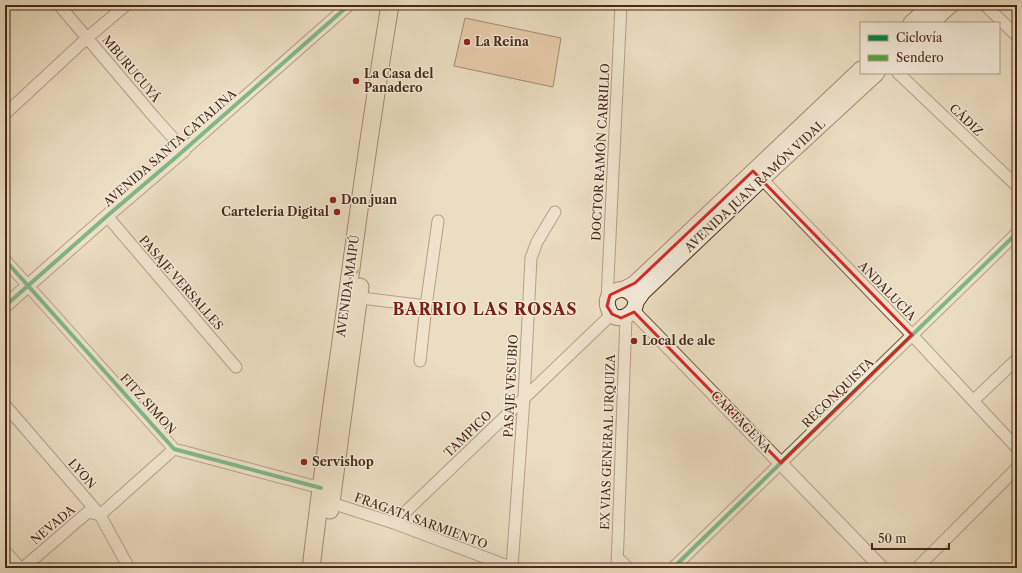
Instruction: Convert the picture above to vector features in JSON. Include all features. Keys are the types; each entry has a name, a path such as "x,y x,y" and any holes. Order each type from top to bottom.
{"main road":[{"name":"AVENIDA MAIPÚ","path":"353,297 376,86 390,5"},
{"name":"AVENIDA MAIPÚ","path":"312,568 399,5"},
{"path":"912,22 931,5"},
{"path":"932,22 951,5"},
{"name":"AVENIDA JUAN RAMÓN VIDAL","path":"627,311 643,292 860,70"},
{"name":"AVENIDA JUAN RAMÓN VIDAL","path":"623,289 635,283 876,74"},
{"path":"623,289 631,293 634,297 627,311 607,306 607,300 610,295 614,291 623,289"},
{"name":"AVENIDA MAIPÚ","path":"322,568 324,497"}],"street":[{"name":"MBURUCUYÁ","path":"59,5 184,150"},
{"path":"5,114 87,38 126,5"},
{"name":"AVENIDA SANTA CATALINA","path":"5,306 350,5"},
{"name":"DOCTOR RAMÓN CARRILLO","path":"607,300 621,5"},
{"path":"985,5 1017,36"},
{"name":"CÁDIZ","path":"899,74 1017,186"},
{"name":"ANDALUCÍA","path":"758,175 912,335 1017,448"},
{"name":"PASAJE VESUBIO","path":"512,568 524,398 531,258 537,242 555,212"},
{"name":"PASAJE VERSALLES","path":"107,216 236,367"},
{"path":"420,361 438,221"},
{"name":"RECONQUISTA","path":"673,568 1017,233"},
{"name":"FITZ SIMON","path":"5,260 174,449 324,497"},
{"path":"353,297 426,306"},
{"name":"TAMPICO","path":"394,523 524,398 627,311"},
{"name":"CARTAGENA","path":"627,311 781,463 882,568"},
{"name":"EX VIAS GENERAL URQUIZA","path":"617,562 627,311"},
{"path":"974,401 1017,359"},
{"name":"LYON","path":"5,405 100,515 129,568"},
{"path":"100,515 174,449"},
{"path":"917,568 1017,468"},
{"name":"FRAGATA SARMIENTO","path":"324,497 512,568"},
{"name":"NEVADA","path":"21,568 88,512 100,515"},
{"path":"5,551 21,568"},
{"path":"617,562 628,568"}],"highlighted area":[{"path":"753,171 912,335 781,463 634,312 621,318 612,314 607,306 610,295 635,283"}],"building":[{"path":"465,18 561,38 553,87 454,66"}],"marked path":[{"path":"349,279 362,268"}],"cycle path":[{"path":"5,306 349,5"},
{"path":"673,568 1017,233"},
{"path":"5,260 174,449 321,488"}],"place":[{"name":"La Reina","path":"467,42"},
{"name":"La Casa del Panadero","path":"356,81"},
{"name":"Don juan","path":"333,200"},
{"name":"Carteleria Digital","path":"337,212"},
{"name":"Local de ale","path":"634,341"},
{"name":"Servishop","path":"304,462"}],"district":[{"name":"BARRIO LAS ROSAS","path":"485,309"}]}
